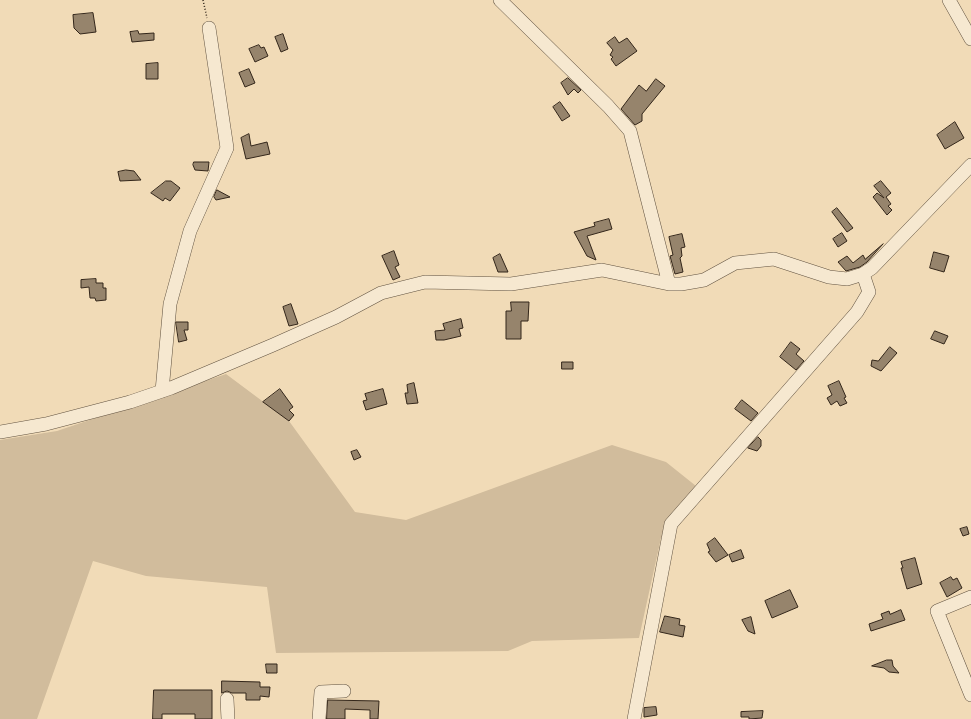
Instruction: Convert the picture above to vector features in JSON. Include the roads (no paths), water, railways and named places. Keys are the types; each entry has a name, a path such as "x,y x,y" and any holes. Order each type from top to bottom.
{"street":[{"path":"500,0 608,106 630,131 669,284"},
{"path":"948,0 971,39"},
{"path":"162,390 170,304 190,231 226,148 209,28"},
{"path":"0,432 46,424 130,402 280,342 336,317 381,293 425,282 511,284 602,270 669,284 681,284 704,280 735,263 774,259 829,277 847,279 863,274 872,268 971,164"},
{"path":"634,719 671,524 857,312 869,292 863,274"},
{"path":"971,597 937,611 971,695"},
{"path":"319,719 321,692 344,691"},
{"path":"227,698 228,719"}]}
